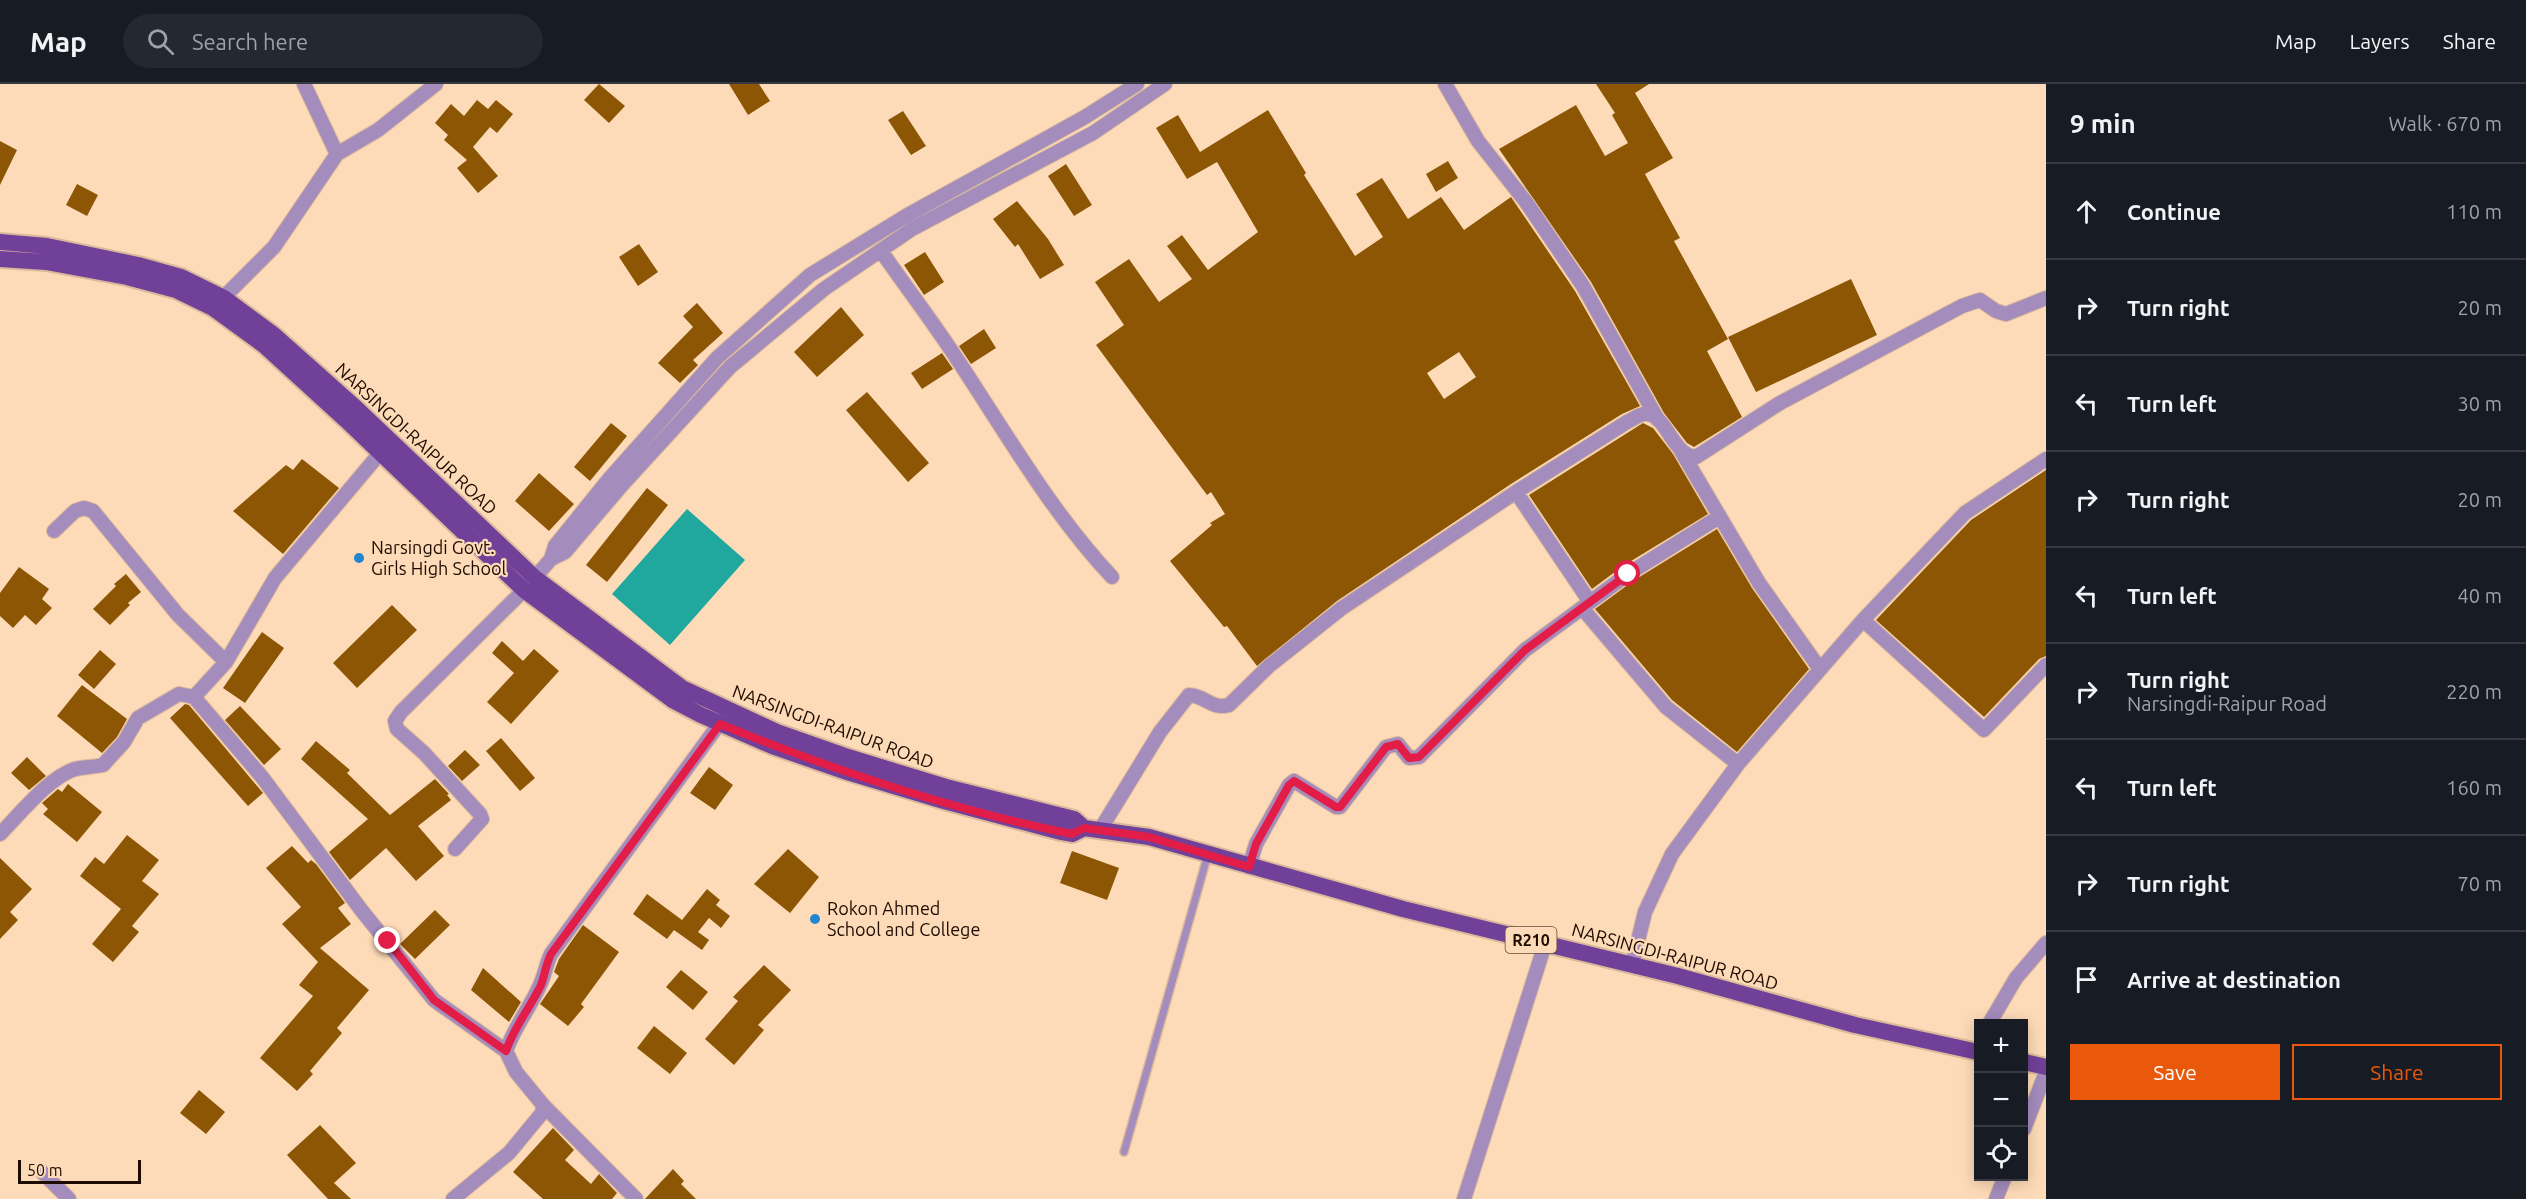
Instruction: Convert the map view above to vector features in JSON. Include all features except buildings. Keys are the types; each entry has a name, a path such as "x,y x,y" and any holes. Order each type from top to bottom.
{"main road":[{"name":"NARSINGDI-RAIPUR ROAD","path":"0,242 47,246 138,265 181,277 219,303 274,335 356,408 529,584"},
{"name":"NARSINGDI-RAIPUR ROAD","path":"0,259 46,262 127,277 219,303 529,584 674,700 724,718 844,771 944,801 1072,834 1092,829 1149,837 1403,909 1632,965 1855,1025 1974,1047"},
{"path":"2028,1063 2046,1069"}],"street":[{"path":"304,84 337,154"},
{"path":"219,303 274,247 337,154 378,130 436,84"},
{"path":"551,559 555,546 609,478 717,358 810,275 906,216 1085,117 1137,84"},
{"path":"455,849 482,819 424,753 397,729 395,721 401,712 551,559 565,552 622,485 730,368 824,289 912,230 1092,133 1165,84"},
{"path":"1445,84 1478,141 1526,202 1583,286 1658,420 1680,449 1759,583 1820,669"},
{"path":"881,251 956,357 1021,459 1092,555 1112,577"},
{"path":"1680,449 1689,456 1696,457 1779,403 1962,306 1980,300 1996,311 2006,314 2046,298"},
{"path":"1092,829 1189,695 1195,695 1211,704 1228,705 1307,634 1516,492 1637,417 1646,414 1658,420"},
{"path":"194,697 226,662 275,578 381,452"},
{"path":"1632,965 1645,912 1672,854 1738,764 1863,620 1965,513 2046,459"},
{"path":"1516,492 1586,605 1666,707 1738,764"},
{"path":"54,531 75,511 84,508 93,512 178,615 226,662"},
{"path":"1249,867 1256,844 1289,785 1294,781 1336,807 1340,807 1386,747 1398,744 1409,758 1419,757 1525,650 1628,574 1719,517"},
{"path":"1863,620 1984,730 2046,664"},
{"path":"0,834 33,800 58,779 75,770 103,765 124,742 138,718 179,694 194,697 262,777 362,910 434,1000 506,1051 516,1072 543,1105 636,1199"},
{"path":"506,1051 512,1031 542,982 544,969 551,954 724,718"},
{"path":"1991,1019 2016,978 2046,943"},
{"path":"1464,1199 1545,944"},
{"path":"2025,1127 2046,1069"},
{"path":"453,1199 508,1153 542,1113 543,1105"},
{"path":"43,1173 69,1199"},
{"path":"1996,1199 2003,1181"}],"lane":[{"path":"1124,1152 1208,854"}],"water":[{"path":"687,509 745,560 670,645 612,594"}],"place":[{"name":"Narsingdi Govt. Girls High School","path":"359,558"},
{"name":"Rokon Ahmed School and College","path":"815,919"}],"route":[{"path":"388,941 434,1000 506,1051 512,1031 542,982 544,969 551,954 720,724 772,746 844,771 944,801 1072,834 1084,828 1149,837 1249,867 1256,844 1289,785 1294,781 1336,807 1345,804 1386,747 1398,744 1409,758 1419,757 1525,650 1628,574"}]}
